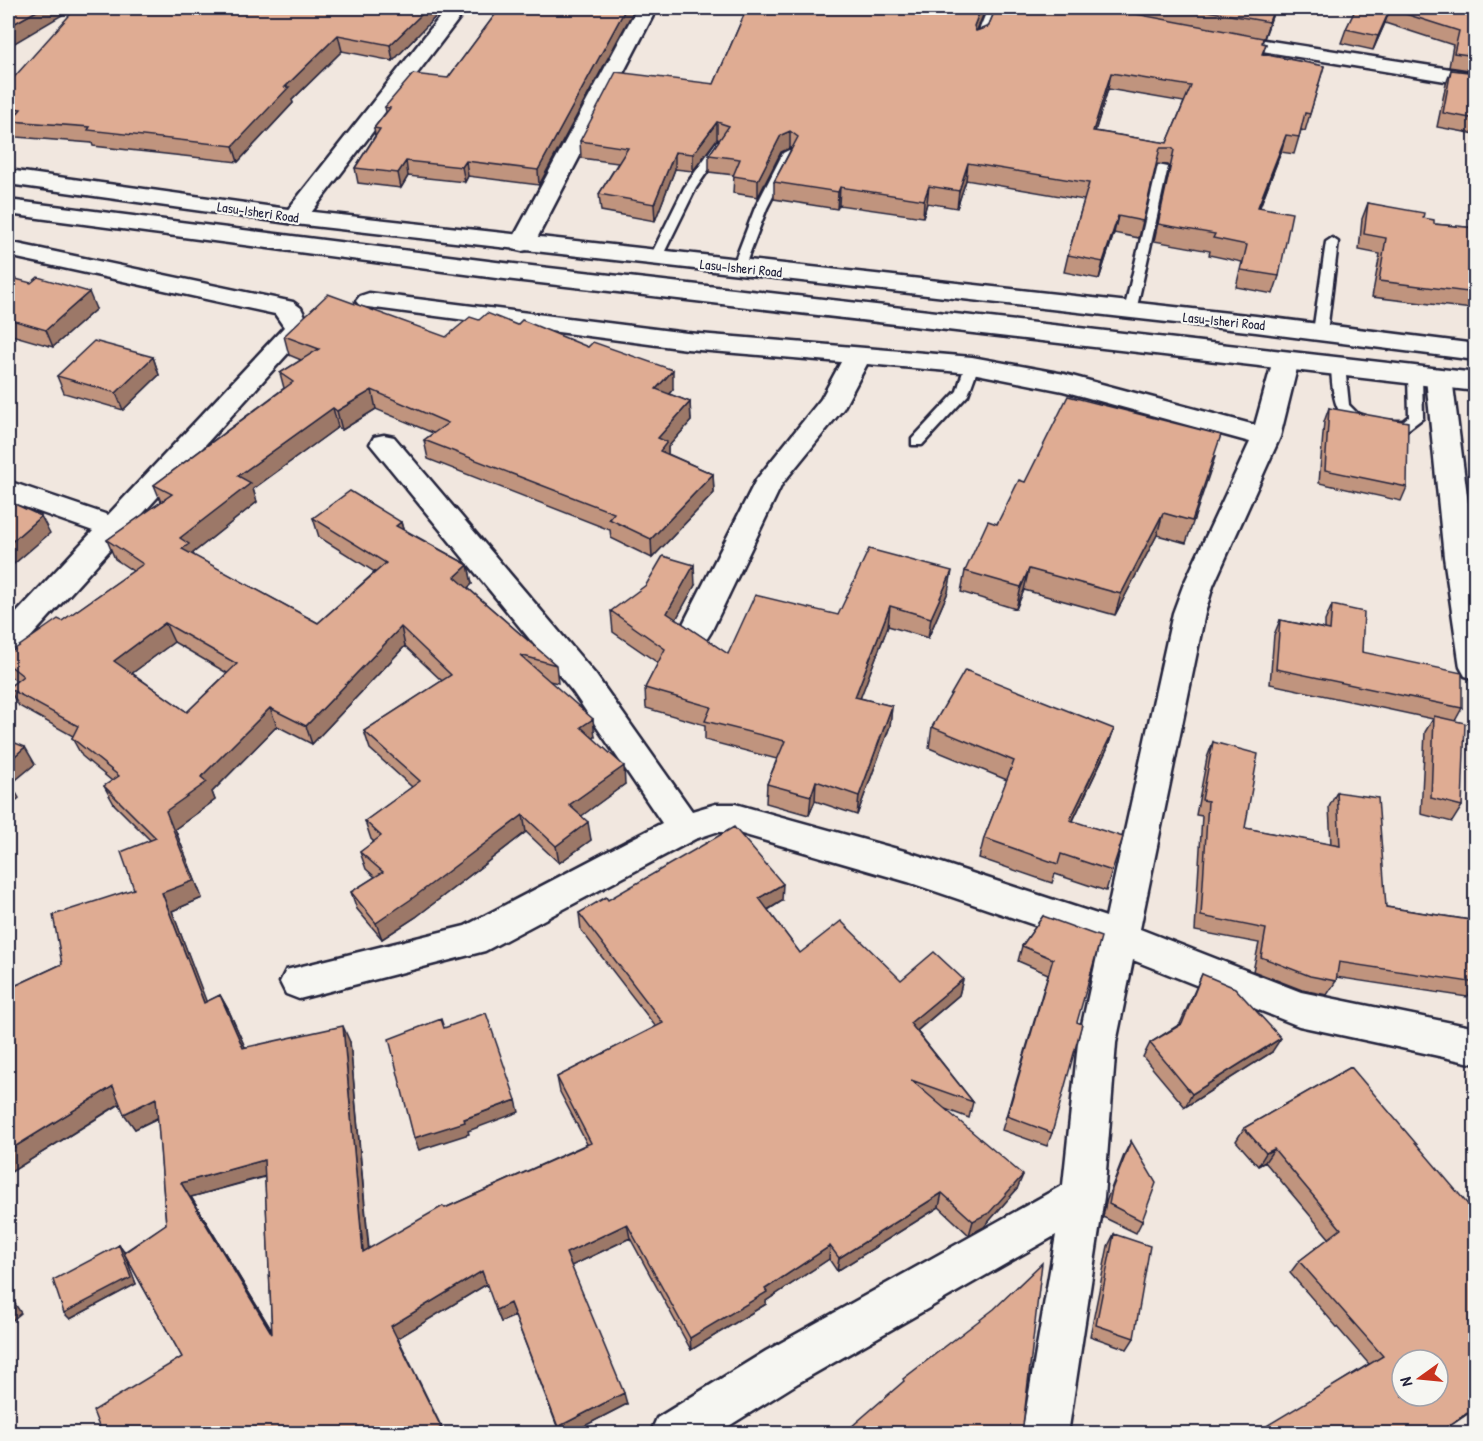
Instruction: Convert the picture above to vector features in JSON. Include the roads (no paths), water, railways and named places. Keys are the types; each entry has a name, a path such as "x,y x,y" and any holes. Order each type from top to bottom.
{"street":[{"path":"295,217 457,8"},
{"path":"522,244 647,8"},
{"path":"1200,35 1280,50 1476,80"},
{"name":"Lasu-Isheri Road","path":"8,177 295,217 1320,332 1476,352"},
{"name":"Lasu-Isheri Road","path":"8,207 496,270 1338,366 1474,385"},
{"path":"8,249 284,308 298,328 8,642"},
{"path":"369,301 687,340 972,365 1064,383 1266,437"},
{"path":"694,632 770,480 833,403 859,354"},
{"path":"1045,1434 1083,1197 1097,1043 1189,613 1198,586 1266,437 1286,360"},
{"path":"1427,377 1476,667"},
{"path":"384,444 584,683 684,828"},
{"path":"8,491 112,527"},
{"path":"299,982 472,940 684,828 716,818 750,822 908,867 1121,938 1299,1009 1476,1046"},
{"path":"674,1434 793,1361 1083,1197"}],"lane":[{"path":"979,43 993,8"},
{"path":"655,259 690,188 721,143"},
{"path":"738,268 761,208 789,153"},
{"path":"1130,311 1162,167"},
{"path":"1320,332 1332,242"},
{"path":"917,442 963,392 972,365"},
{"path":"1338,366 1341,407 1345,413 1355,418 1398,427 1413,424 1427,377"}]}
